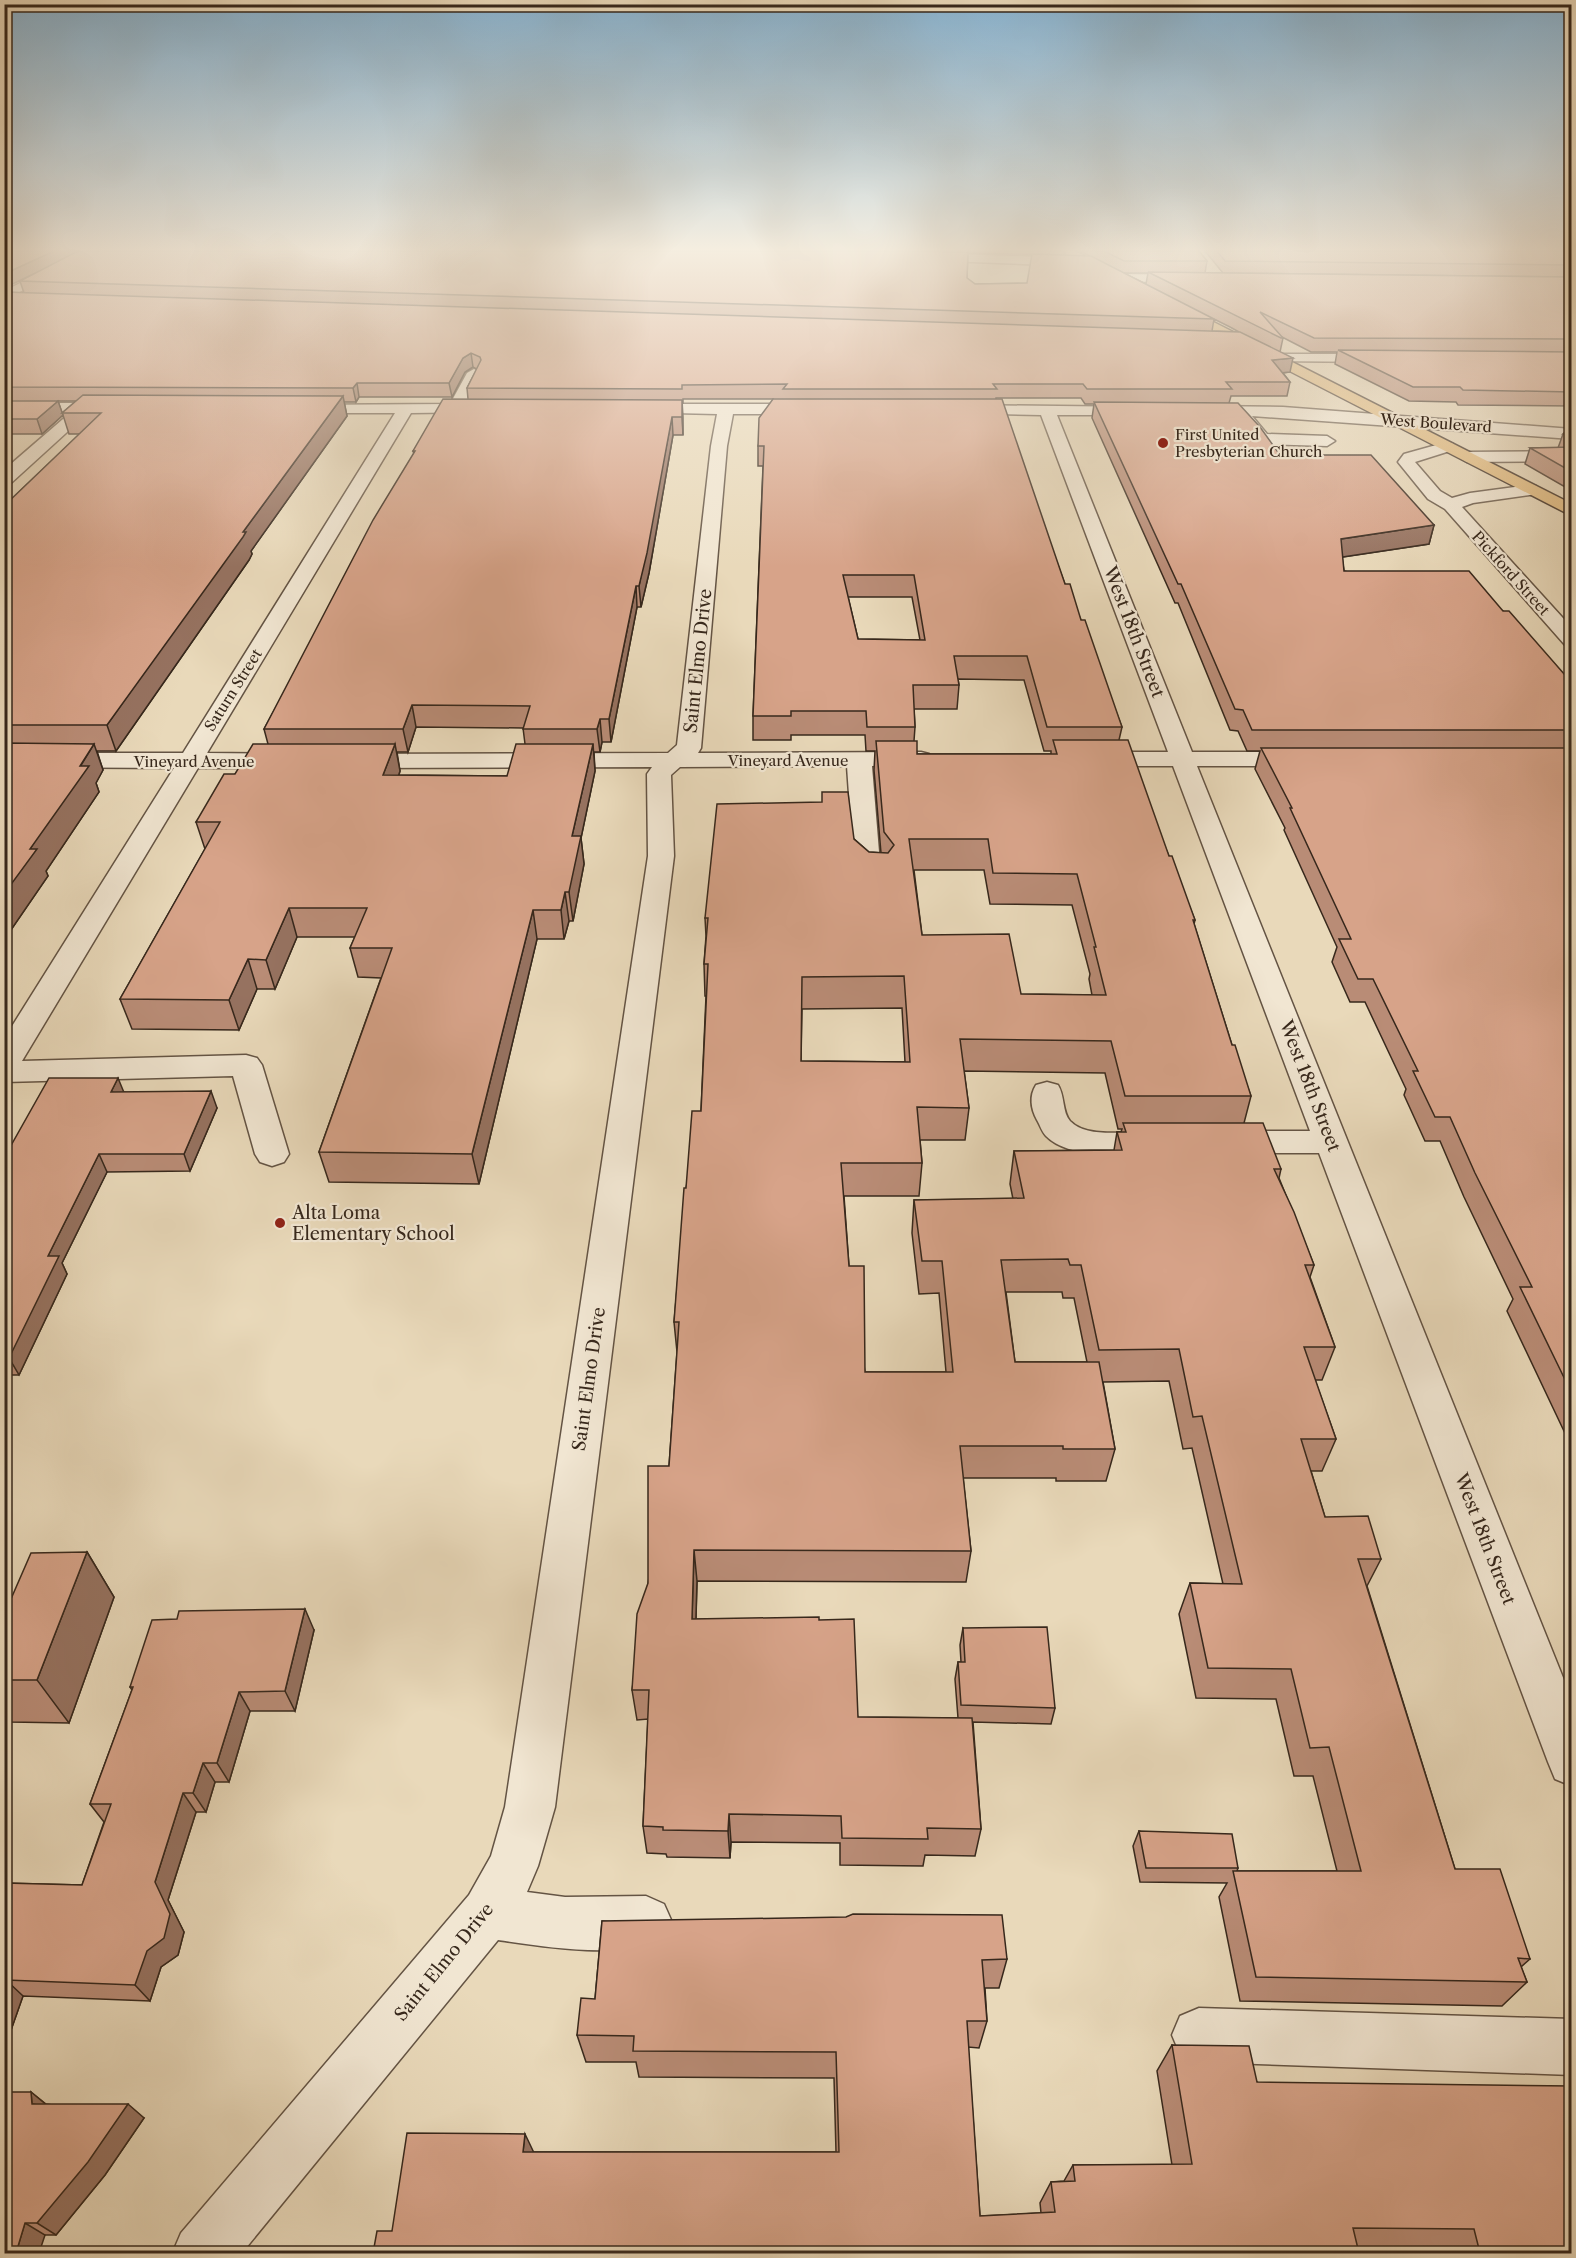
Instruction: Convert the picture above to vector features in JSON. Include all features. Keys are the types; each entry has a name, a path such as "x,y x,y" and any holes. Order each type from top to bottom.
{"main road":[{"path":"1271,356 1572,511"}],"street":[{"path":"1274,358 1398,358"},
{"path":"456,408 474,373"},
{"path":"4,408 132,408"},
{"path":"4,480 84,408"},
{"path":"287,408 503,409"},
{"name":"Saturn Street","path":"4,1065 406,408"},
{"path":"621,409 821,409"},
{"name":"Saint Elmo Drive","path":"202,2253 487,1913 513,1866 530,1807 661,856 659,774 689,748 719,446 726,409"},
{"path":"940,410 1149,410"},
{"name":"West 18th Street","path":"1047,410 1572,1762"},
{"name":"West Boulevard","path":"1183,411 1240,411 1394,420 1572,434"},
{"path":"1240,411 1262,439 1328,441"},
{"name":"Pickford Street","path":"1447,447 1410,458 1406,462 1434,495 1451,505 1572,641"},
{"name":"West Boulevard","path":"1467,457 1572,456"},
{"path":"1451,505 1470,498 1530,490"},
{"name":"Vineyard Avenue","path":"334,761 940,759"},
{"path":"1069,759 1321,759"},
{"name":"Vineyard Avenue","path":"4,760 310,761"},
{"path":"859,760 867,866 877,876"},
{"path":"4,1072 246,1065 272,1154"},
{"path":"1047,1093 1051,1117 1058,1130 1068,1138 1083,1142 1332,1142"},
{"path":"487,1913 565,1923 690,1921"},
{"path":"1199,2035 1572,2047"}],"building":[{"path":"4,356 466,356 449,383 357,383 353,388 4,387"},
{"path":"1351,356 1572,356 1572,392 1413,387"},
{"path":"480,357 1293,358 1272,360 1290,382 1226,382 1232,389 1087,389 1083,384 993,384 997,389 783,389 787,384 682,385 682,389 467,388 481,360"},
{"path":"83,395 343,396 243,532 246,532 107,725 4,725 4,506 101,413 62,413"},
{"path":"443,399 682,400 682,417 672,417 647,553 639,586 636,586 609,719 600,719 597,729 523,729 530,706 412,705 403,729 264,729 373,520 415,451 413,451"},
{"path":"773,399 1002,399 1065,584 1070,584 1081,620 1085,620 1122,727 1047,727 1027,656 954,656 959,685 913,685 915,727 867,727 866,711 791,711 791,716 753,716 764,446 758,446 759,418","holes":["843,575 914,575 925,640 858,639"]},
{"path":"4,401 58,401 37,419 4,419"},
{"path":"1094,402 1238,403 1260,427 1280,455 1371,455 1434,525 1341,539 1344,571 1469,571 1503,611 1509,611 1572,683 1572,730 1252,730 1243,710 1235,709 1181,584 1178,584"},
{"path":"1572,426 1572,434 1563,434"},
{"path":"1572,447 1572,472 1530,448"},
{"path":"1053,740 1128,740 1169,856 1172,856 1195,920 1193,920 1232,1045 1235,1045 1251,1096 1125,1096 1111,1041 960,1039 969,1108 917,1107 922,1163 841,1163 849,1266 864,1266 865,1372 953,1372 942,1261 922,1261 914,1200 1024,1198 1014,1151 1122,1150 1117,1132 1126,1132 1123,1123 1263,1123 1281,1169 1274,1169 1294,1212 1314,1265 1305,1265 1335,1347 1304,1347 1336,1439 1301,1439 1325,1517 1368,1516 1381,1559 1358,1559 1455,1869 1500,1869 1530,1959 1518,1958 1527,1982 1256,1977 1233,1871 1361,1871 1329,1747 1310,1748 1291,1669 1208,1668 1190,1583 1242,1584 1202,1416 1193,1417 1179,1349 1099,1350 1081,1265 1070,1265 1068,1259 1001,1260 1015,1362 1099,1362 1115,1449 1063,1449 1063,1446 960,1446 971,1551 694,1550 692,1619 819,1617 819,1620 854,1619 858,1717 972,1718 981,1829 927,1828 928,1839 842,1838 841,1816 729,1814 728,1831 663,1830 663,1827 643,1826 649,1690 632,1690 637,1614 648,1583 648,1466 669,1466 679,1322 674,1322 684,1188 686,1188 692,1111 701,1111 708,964 704,964 708,918 705,918 717,804 822,802 822,792 848,792 854,839 869,852 888,853 894,845 884,832 876,741 917,741 917,754 1057,754","holes":["909,839 988,839 993,873 1077,874 1106,995 1021,994 1009,934 922,935","904,976 910,1062 801,1061 802,977"]},
{"path":"4,743 94,744 80,766 89,766 30,849 37,849 4,894"},
{"path":"253,744 395,744 383,775 507,776 516,744 593,744 572,836 581,836 569,892 565,892 561,910 533,910 472,1154 319,1152 392,948 350,948 367,908 289,908 266,960 248,959 229,1000 120,999 220,822 196,822 224,774 235,774"},
{"path":"1261,748 1572,748 1572,1394 1520,1287 1532,1287 1475,1173 1450,1117 1435,1117 1413,1071 1418,1071 1373,979 1358,979 1339,939 1351,939 1290,808 1292,808"},
{"path":"49,1078 118,1078 111,1092 211,1091 184,1154 99,1154 48,1256 59,1256 9,1358 4,1358 4,1158"},
{"path":"87,1552 37,1680 4,1680 4,1615 31,1553"},
{"path":"305,1609 285,1691 239,1692 217,1763 203,1763 193,1793 183,1793 155,1882 170,1914 164,1938 147,1951 135,1985 6,1980 4,1983 4,1883 82,1885 111,1804 90,1804 133,1687 130,1687 152,1620 177,1619 179,1611"},
{"path":"1047,1627 1055,1708 961,1705 958,1662 965,1662 963,1628"},
{"path":"1139,1831 1232,1834 1238,1868 1146,1868"},
{"path":"853,1914 1002,1915 1007,1959 982,1960 987,2021 967,2021 980,2216 1055,2212 1051,2182 1075,2181 1073,2165 1192,2164 1172,2045 1249,2046 1257,2082 1572,2086 1572,2253 1480,2253 1474,2229 1353,2228 1359,2253 1057,2253 1056,2247 982,2247 983,2253 373,2253 377,2231 392,2231 407,2133 525,2134 523,2152 839,2152 836,2052 633,2051 634,2036 577,2035 581,1998 595,1999 602,1921 846,1917"},
{"path":"4,2092 31,2092 32,2104 128,2104 88,2162 37,2223 25,2223 16,2253 4,2253"}],"place":[{"name":"First United Presbyterian Church","path":"1163,443"},
{"name":"Alta Loma Elementary School","path":"280,1223"}]}
